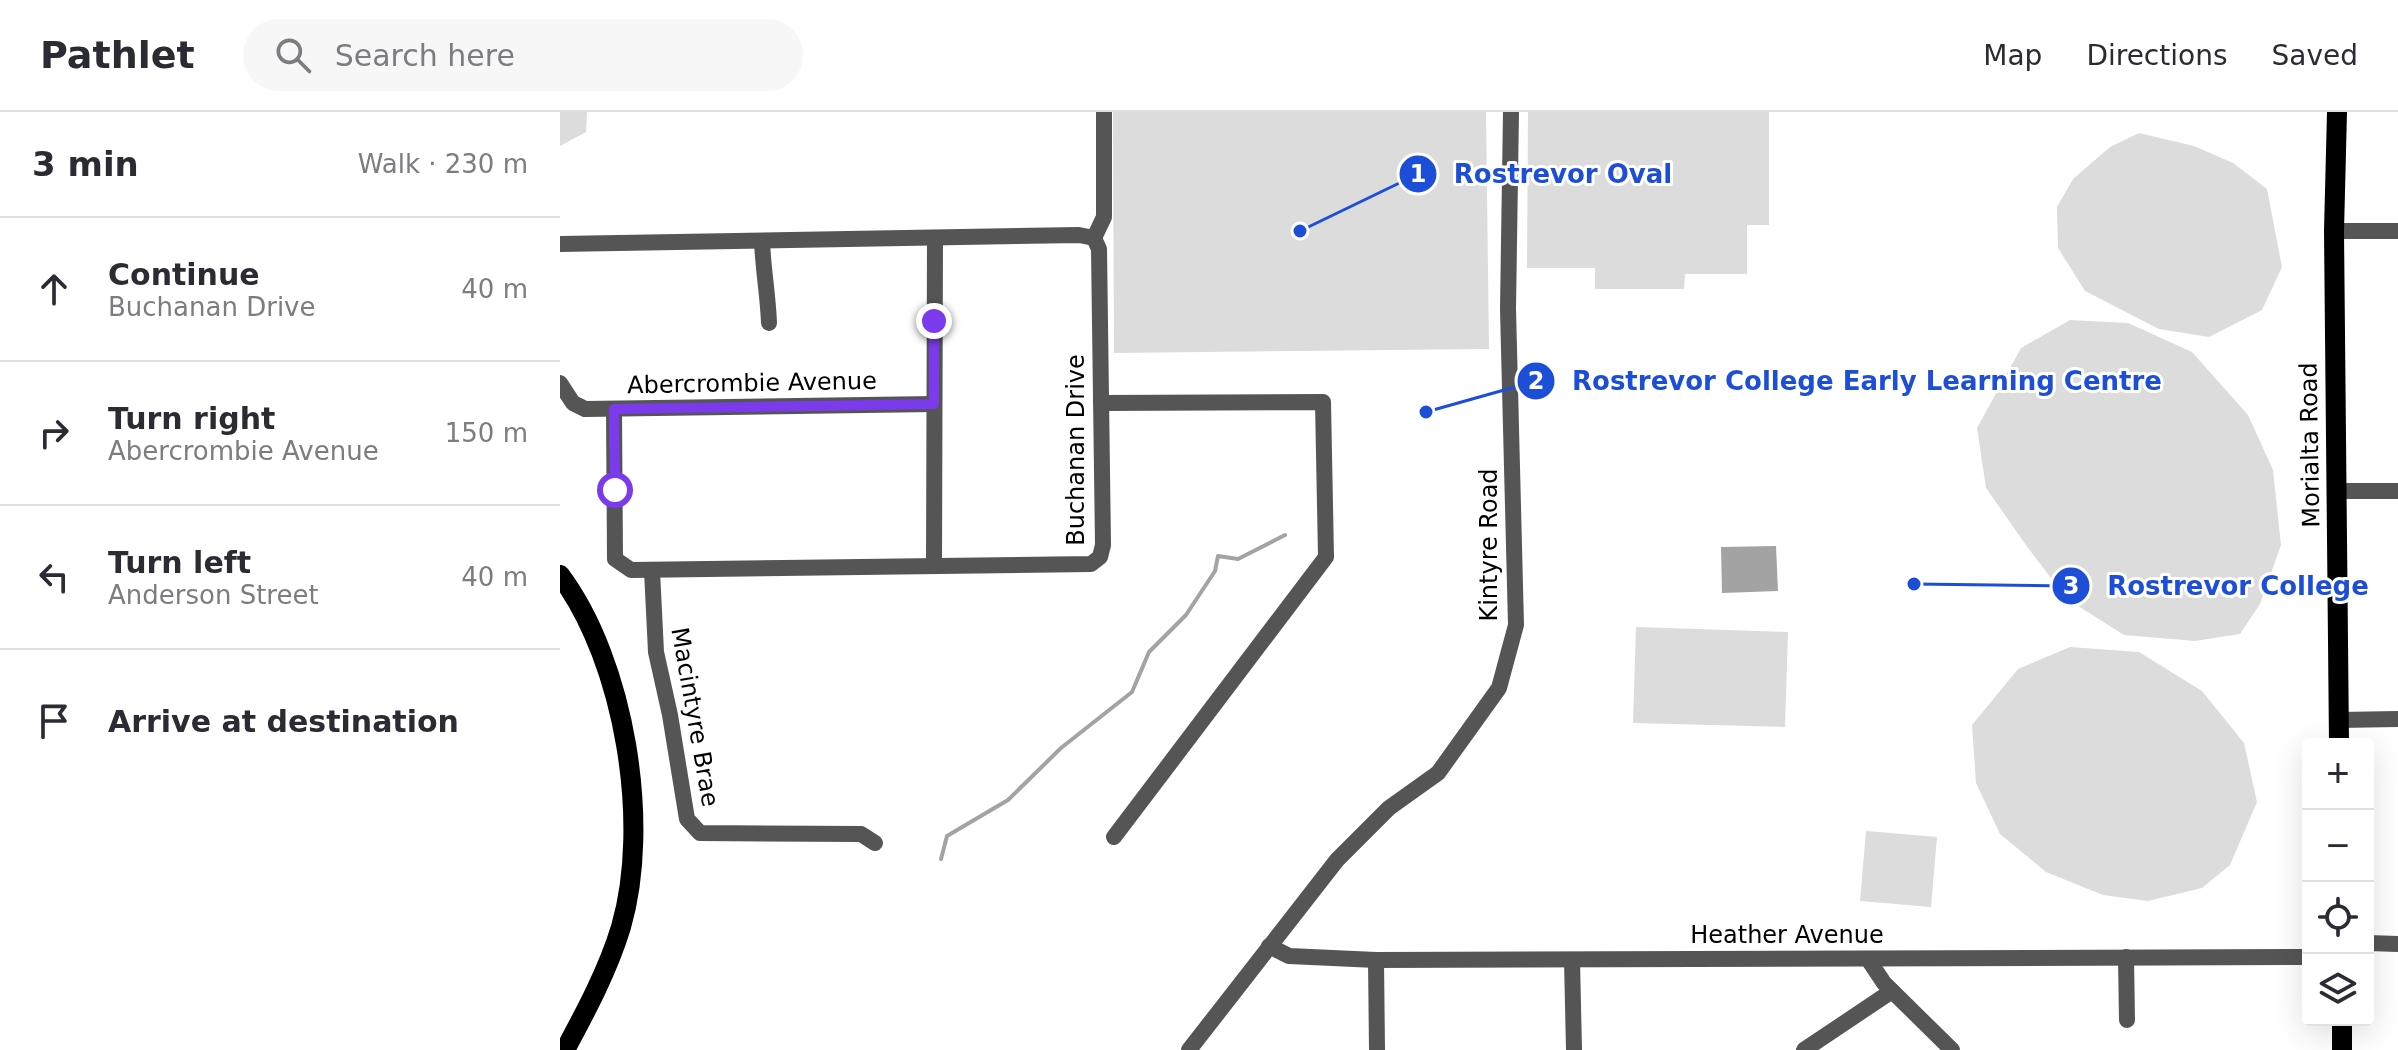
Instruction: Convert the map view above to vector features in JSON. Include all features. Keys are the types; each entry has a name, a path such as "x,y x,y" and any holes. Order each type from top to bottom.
{"main road":[{"name":"Morialta Road","path":"2322,112 2335,145"},
{"name":"Morialta Road","path":"2337,112 2334,231 2339,738"},
{"path":"560,575 578,599 603,660 618,709 631,776 634,823 629,894 621,927 610,960 565,1050"},
{"path":"2342,1026 2342,1050"}],"street":[{"path":"560,244 1079,235 1094,238 1104,217 1104,112"},
{"name":"Kintyre Road","path":"1189,1050 1337,860 1389,808 1438,773 1499,688 1516,625 1508,309 1511,112"},
{"path":"2334,231 2398,231"},
{"path":"934,566 935,238"},
{"name":"Buchanan Drive","path":"614,409 615,559 631,570 1091,564 1100,557 1103,545 1099,249 1094,238"},
{"path":"762,241 769,323"},
{"name":"Abercrombie Avenue","path":"560,383 573,403 585,409 934,404"},
{"path":"1101,403 1323,402 1326,557 1114,837"},
{"path":"2337,491 2398,491"},
{"name":"Macintyre Brae","path":"652,571 656,652 687,819 700,833 861,834 875,843"},
{"path":"2339,720 2398,719"},
{"path":"2374,943 2398,944"},
{"name":"Heather Avenue","path":"1269,946 1289,956 1376,960 2302,957"},
{"path":"2126,957 2127,1020"},
{"path":"1868,959 1892,991 1952,1050"},
{"path":"1376,960 1377,1050"},
{"path":"1572,960 1574,1050"},
{"path":"1804,1050 1892,991"}],"shaded area":[{"path":"560,112 587,112 586,132 560,146"},
{"path":"1113,112 1486,112 1489,349 1114,353"},
{"path":"1528,112 1769,112 1769,225 1747,225 1747,274 1685,274 1684,289 1595,289 1595,268 1527,268"},
{"path":"2139,133 2194,146 2233,163 2267,189 2282,267 2262,310 2209,337 2159,329 2085,291 2058,248 2057,207 2073,179 2110,147"},
{"path":"2070,320 2128,323 2192,352 2248,415 2273,470 2281,545 2260,604 2240,634 2195,641 2124,635 2067,599 1986,488 1977,428 2021,348"},
{"path":"1776,546 1778,591 1722,593 1721,547"},
{"path":"1636,627 1788,632 1785,727 1633,723"},
{"path":"2070,647 2139,652 2202,691 2244,743 2257,802 2230,865 2202,888 2148,901 2103,895 2046,872 2000,834 1976,783 1972,725 2018,669"},
{"path":"1866,831 1937,837 1931,907 1860,901"}],"waterway":[{"path":"941,859 947,836 1008,800 1061,748 1132,692 1149,652 1186,615 1215,571 1218,556 1238,559 1285,535"}],"place":[{"name":"Rostrevor Oval","path":"1300,231"},
{"name":"Rostrevor College Early Learning Centre","path":"1426,412"},
{"name":"Rostrevor College","path":"1914,584"}],"route":[{"path":"615,490 614,409 934,404 934,321"}]}
